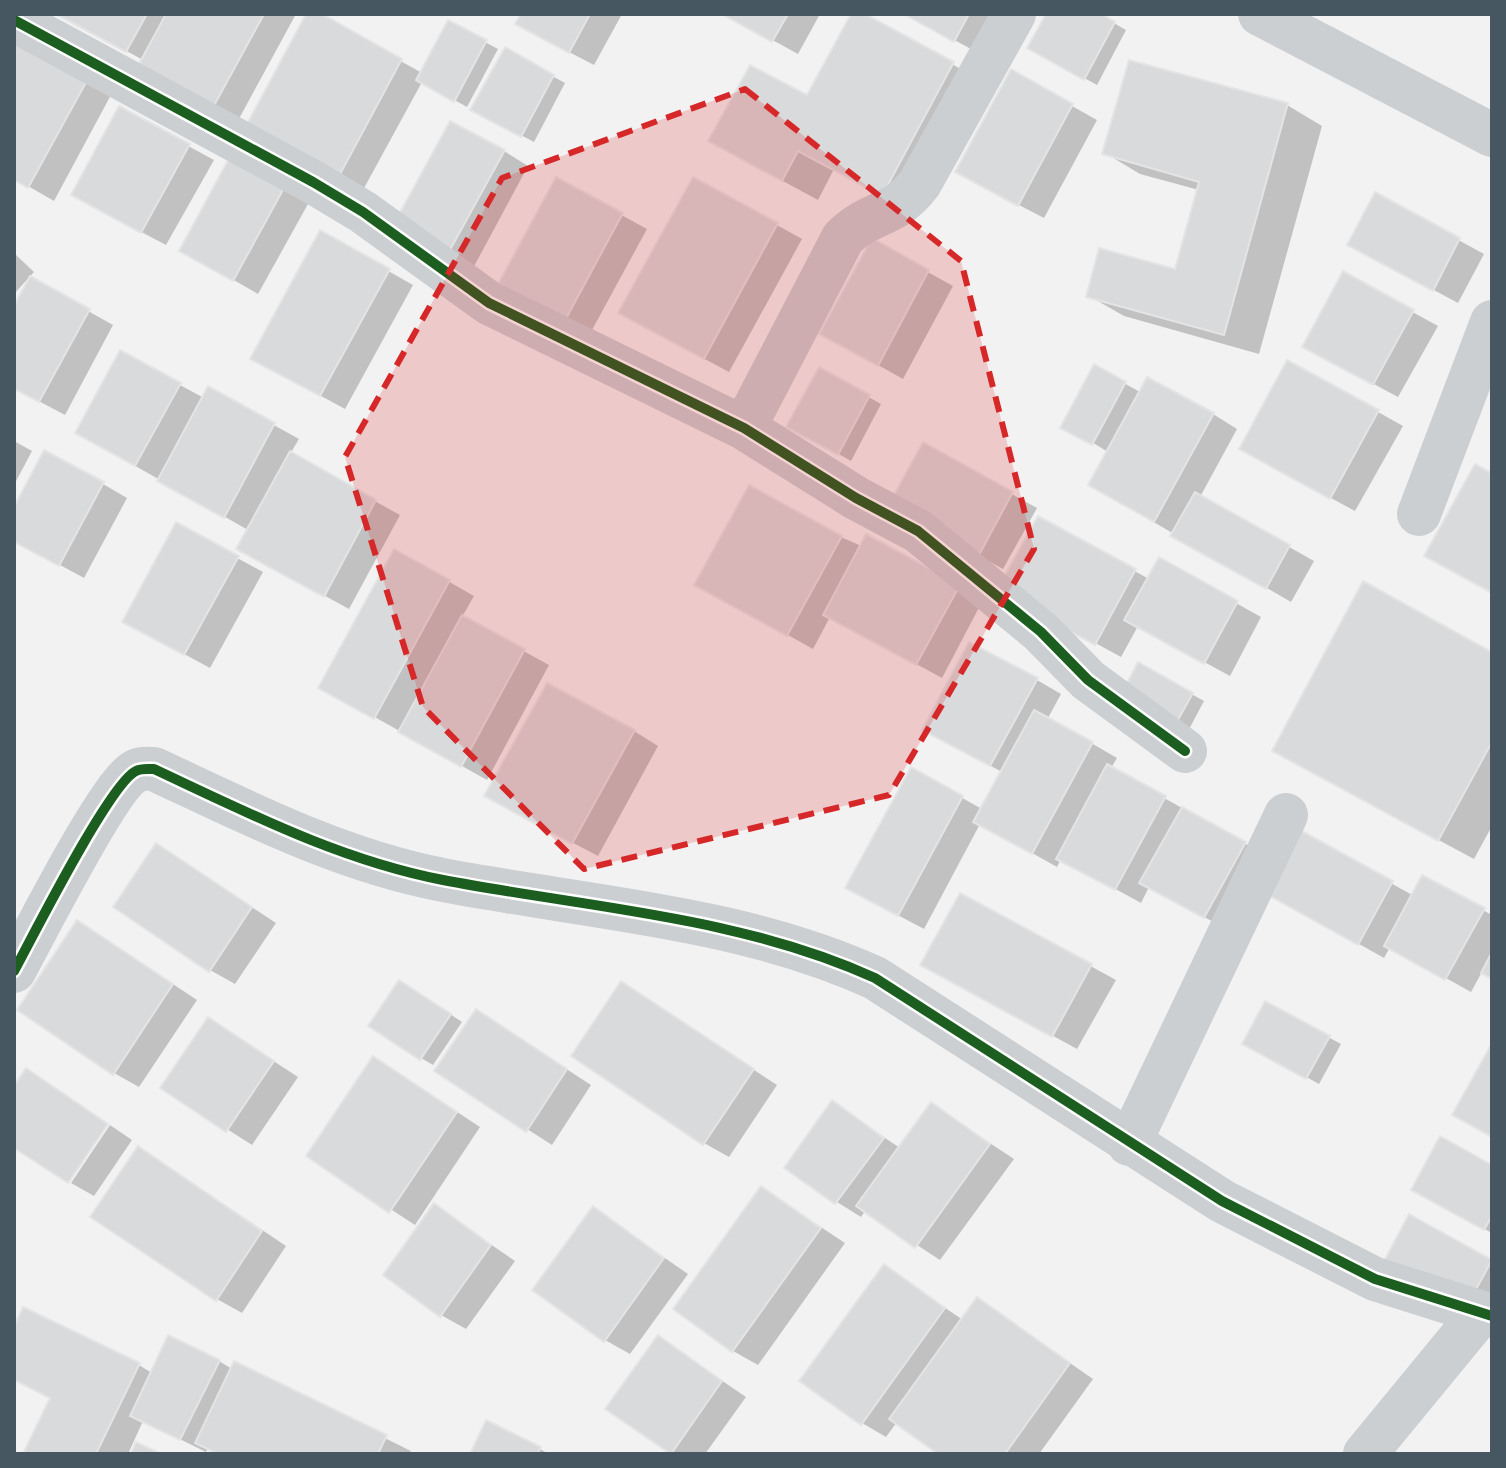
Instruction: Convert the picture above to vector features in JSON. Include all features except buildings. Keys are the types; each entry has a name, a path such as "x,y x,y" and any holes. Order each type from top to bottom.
{"street":[{"path":"744,428 843,238 860,221 905,203 920,183 1014,14"},
{"path":"1260,14 1492,135"},
{"path":"14,20 325,189 489,303 744,428 856,498 918,531 1030,623 1088,680 1185,751"},
{"path":"1419,514 1492,322"},
{"path":"14,971 102,812 137,769 154,769 293,836 441,879 649,911 797,947 839,961 875,978 1129,1144 1222,1201 1304,1246 1375,1279 1487,1314 1365,1454"},
{"path":"1129,1144 1286,815"}],"highlighted area":[{"path":"745,89 961,261 1034,549 889,795 584,869 423,707 345,457 502,178"}],"cycle path":[{"path":"14,20 313,182 363,212 489,303 744,428 856,498 918,531 1041,632 1088,680 1185,751"},
{"path":"14,971 108,803 136,771 154,769 295,834 405,871 717,927 823,957 875,978 1222,1201 1375,1279 1492,1316"}]}
